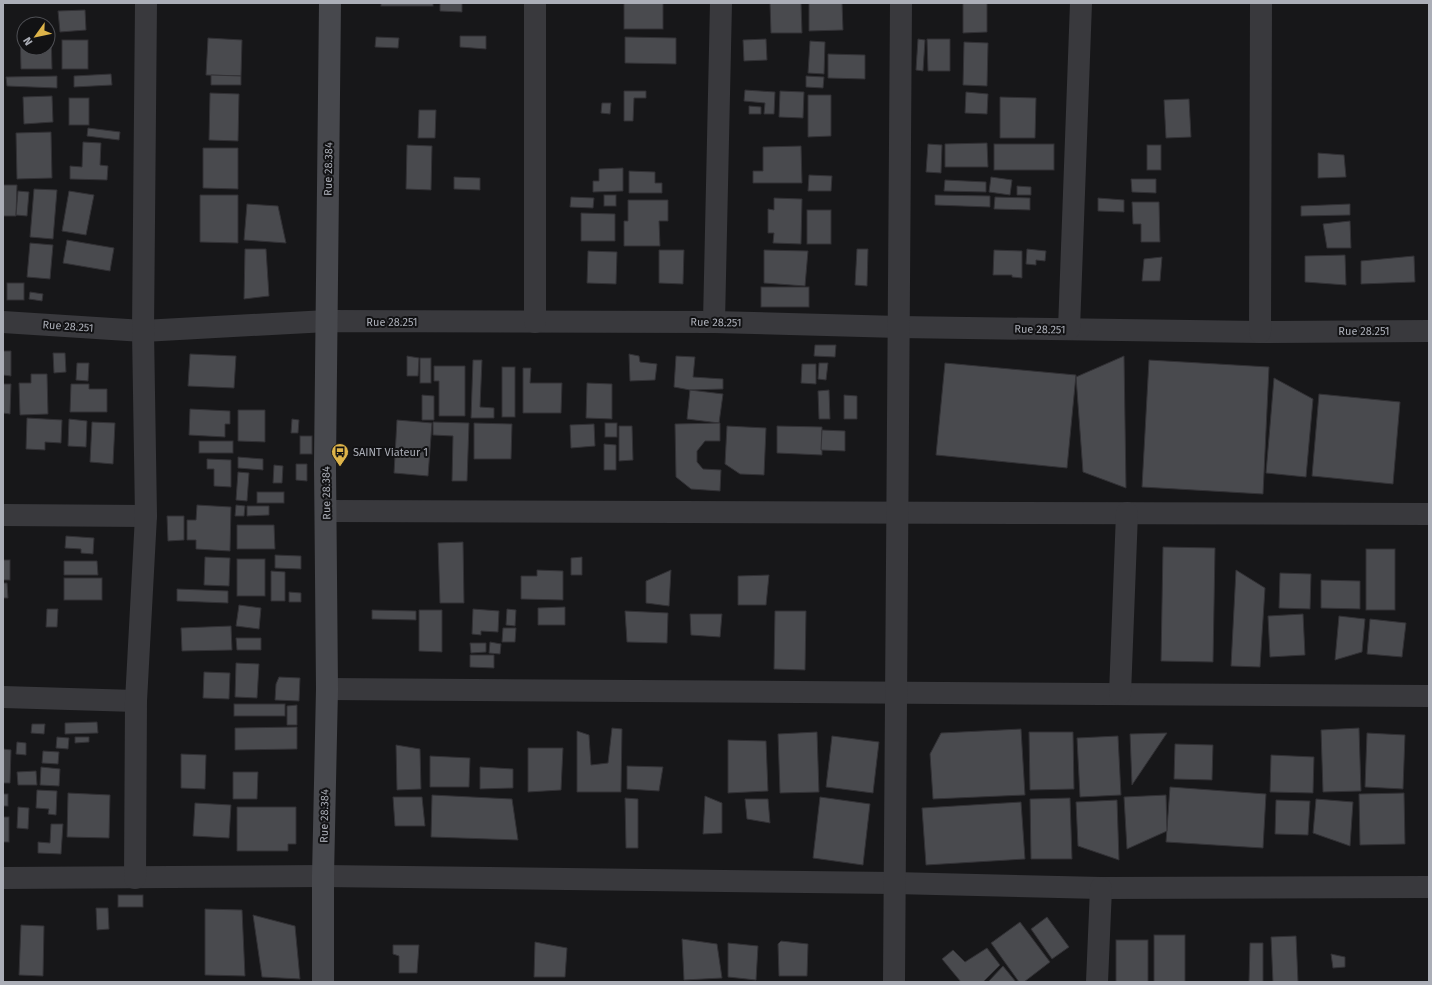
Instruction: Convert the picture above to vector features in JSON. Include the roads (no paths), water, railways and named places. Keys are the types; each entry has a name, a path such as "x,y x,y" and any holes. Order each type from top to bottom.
{"street":[{"path":"135,878 136,701 146,516 143,331 146,3"},
{"name":"Rue 28.384","path":"323,982 323,876 327,689 325,464 330,3"},
{"path":"535,3 535,322"},
{"path":"714,322 720,3"},
{"path":"894,982 901,3"},
{"path":"1069,329 1081,3"},
{"path":"1260,332 1261,3"},
{"name":"Rue 28.251","path":"3,322 143,331 327,322 714,322 899,327 1260,332 1429,331"},
{"path":"326,511 1429,514"},
{"path":"1120,694 1127,513"},
{"path":"3,515 146,516"},
{"path":"327,689 1429,696"},
{"path":"3,698 136,701"},
{"path":"3,878 323,876 894,883 1101,888 1429,887"},
{"path":"1097,982 1101,888"}],"place":[{"name":"SAINT Viateur 1","path":"340,467"}]}
